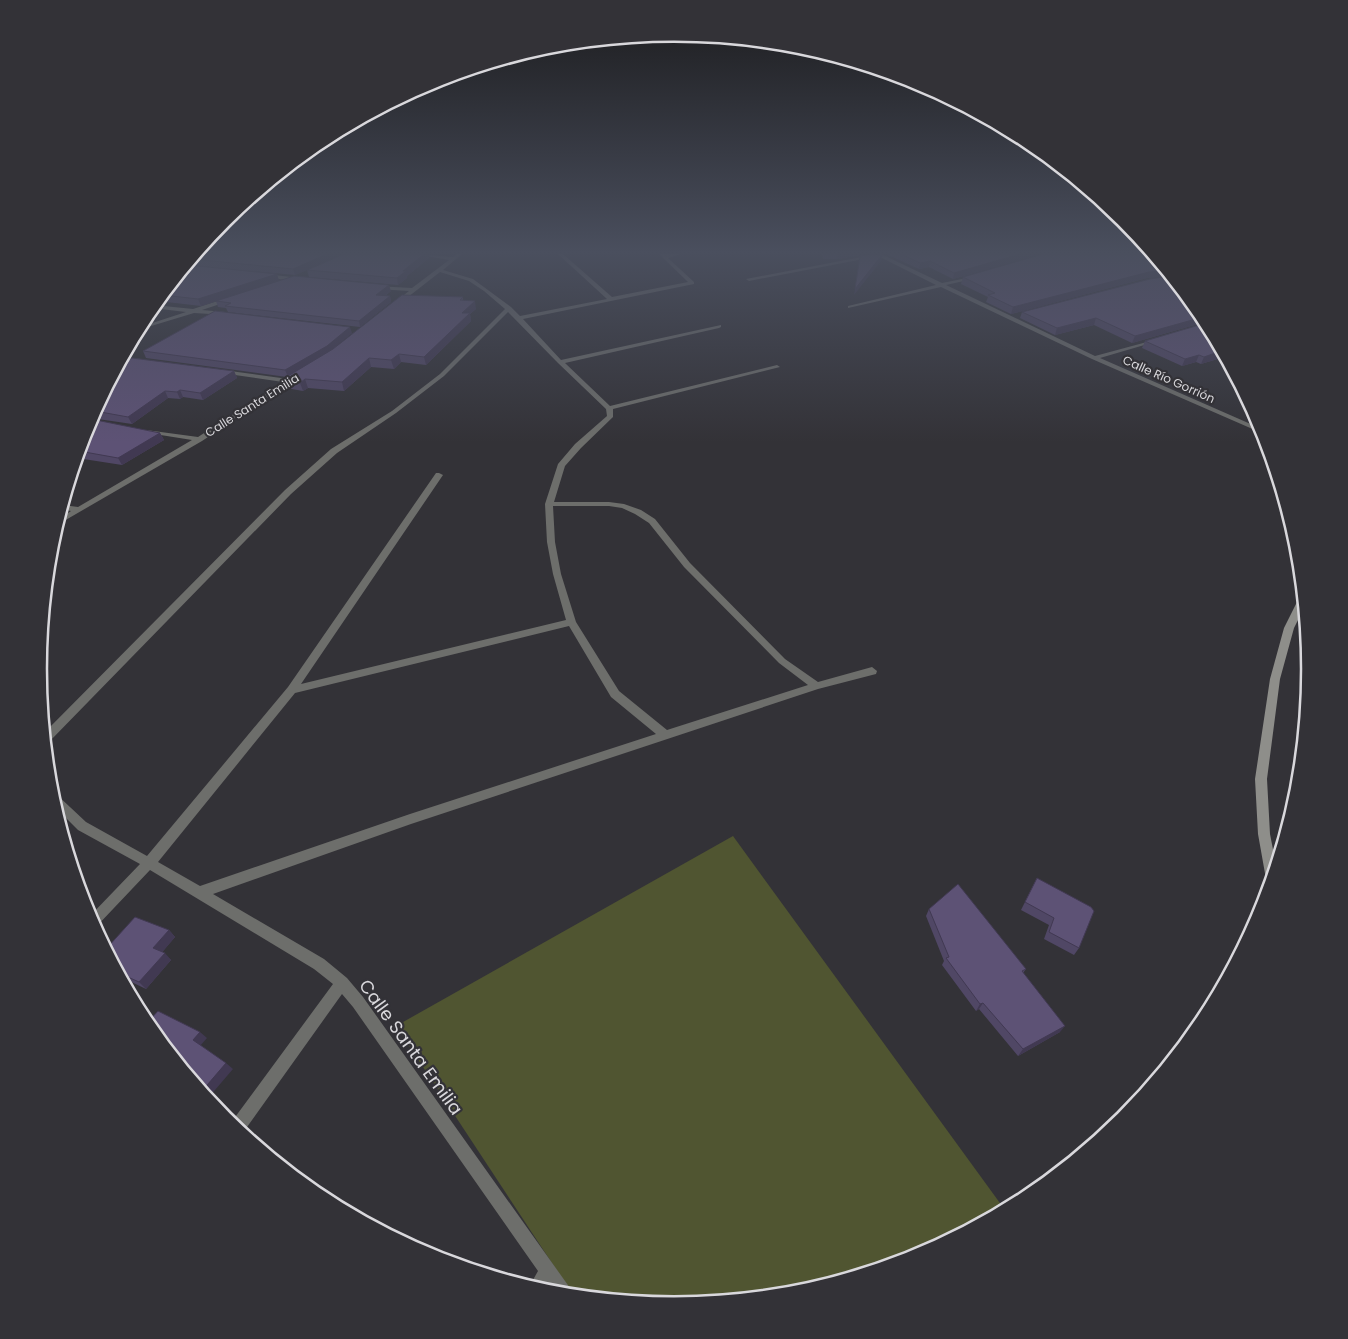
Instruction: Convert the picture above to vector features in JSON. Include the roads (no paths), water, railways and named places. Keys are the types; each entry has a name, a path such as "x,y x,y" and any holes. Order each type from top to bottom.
{"street":[{"path":"150,325 175,316"},
{"path":"50,734 288,492 334,451 394,412 442,375 501,316"},
{"path":"519,318 527,316"},
{"name":"Calle Río Gorrión","path":"1004,316 1252,427"},
{"path":"1007,318 1015,316"},
{"path":"519,318 560,362 609,408 611,416 578,446 561,466 549,504 552,542 558,574 571,622 615,694 665,735"},
{"path":"560,362 719,326"},
{"path":"1094,358 1160,339"},
{"path":"129,360 152,363"},
{"path":"609,408 778,368"},
{"path":"211,370 289,380"},
{"name":"Calle Santa Emilia","path":"65,519 199,438 303,372"},
{"path":"144,430 199,438"},
{"path":"98,916 149,863 292,690 439,475"},
{"path":"549,504 609,504 624,506 652,521 687,565 782,661 816,686"},
{"path":"68,508 79,510"},
{"path":"1270,866 1264,834 1261,779 1275,679 1289,628 1298,610"},
{"path":"292,690 571,622"},
{"path":"198,893 410,819 665,735 816,686 872,671"},
{"name":"Calle Santa Emilia","path":"62,807 82,826 149,863 319,964 342,983 358,1002 557,1285"},
{"path":"241,1122 342,983"},
{"path":"541,1282 547,1272"}]}
